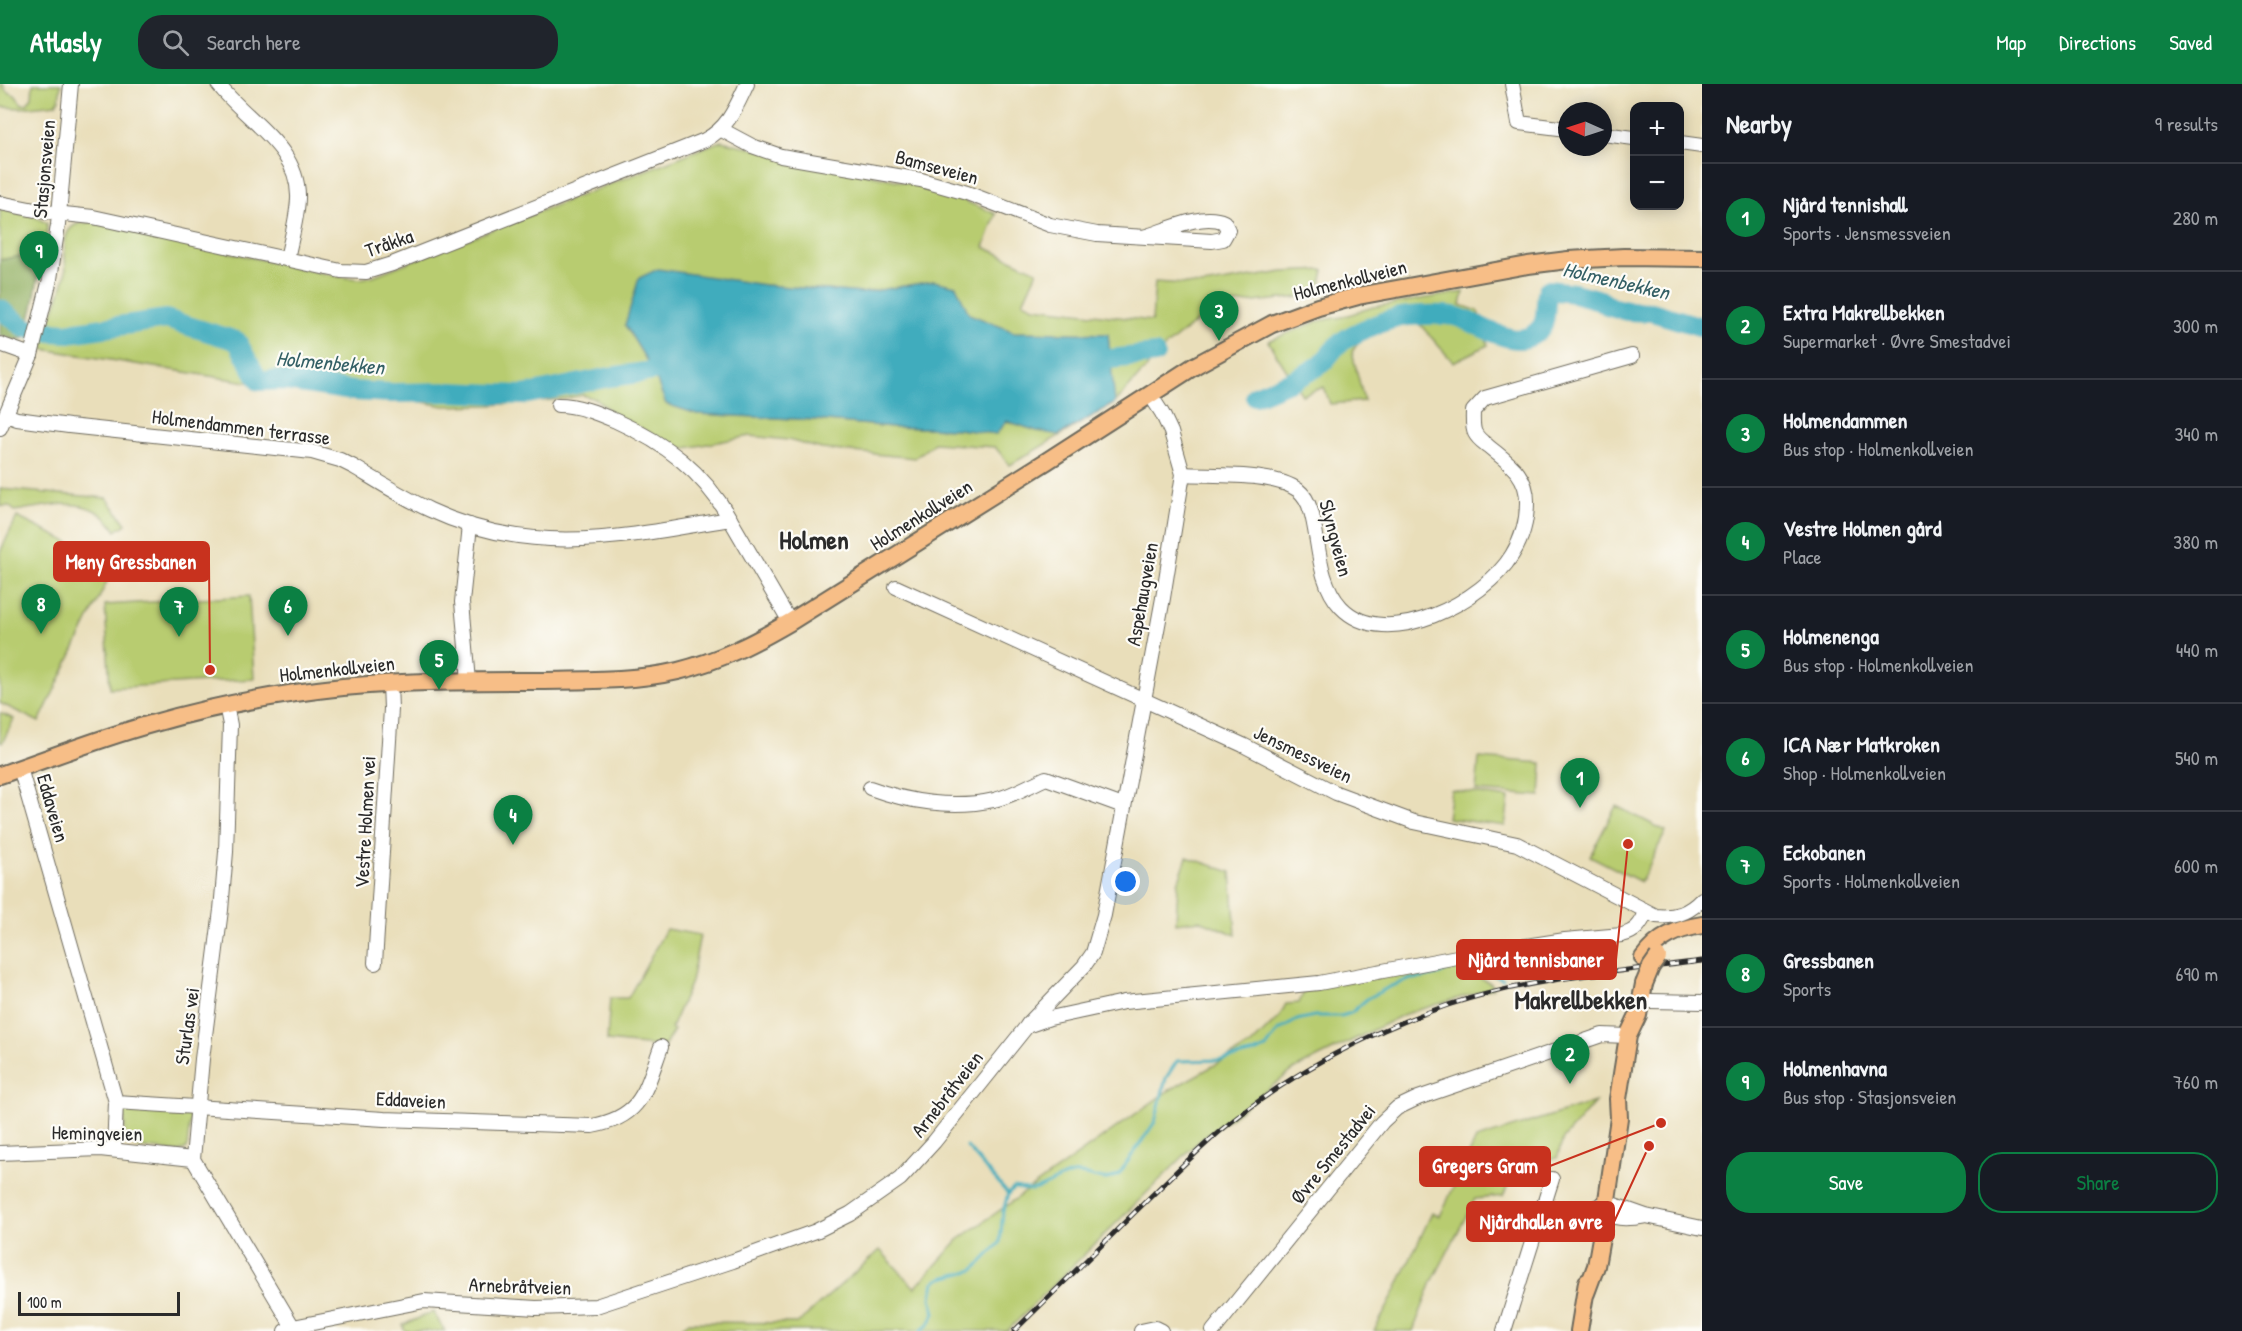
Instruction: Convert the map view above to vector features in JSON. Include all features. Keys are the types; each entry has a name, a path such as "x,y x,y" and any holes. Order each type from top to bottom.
{"main road":[{"name":"Holmenkollveien","path":"0,775 132,729 226,705 320,690 390,683 597,680 670,673 722,657 754,643 1151,396 1196,365 1255,332 1299,313 1343,299 1394,288 1550,262 1624,257 1702,258"},
{"path":"1579,1331 1586,1293 1588,1265 1602,1208 1610,1117 1618,1099 1629,1033 1628,1013 1651,958 1651,947 1666,936 1682,929 1702,925"},
{"path":"1651,958 1675,943 1702,935"}],"street":[{"name":"Stasjonsveien","path":"3,421 32,355 51,279 71,84"},
{"path":"218,84 282,151 296,177 298,206 287,259"},
{"path":"718,133 734,114 747,84"},
{"path":"1512,84 1519,123 1558,128"},
{"name":"Tråkka","path":"0,203 93,217 350,273 366,272 380,269 718,133"},
{"name":"Bamseveien","path":"718,133 781,156 921,180 967,194 1050,225 1097,234 1144,237 1212,241 1223,239 1228,230 1224,222 1215,218 1204,218 1144,237"},
{"path":"1612,135 1630,137"},
{"path":"1684,144 1702,146"},
{"path":"0,344 32,355"},
{"name":"Slyngveien","path":"1183,474 1271,478 1297,489 1306,497 1311,508 1324,582 1340,607 1365,622 1383,625 1424,619 1445,610 1482,588 1500,571 1512,555 1524,528 1527,504 1524,482 1512,465 1476,436 1473,429 1473,411 1485,398 1632,356"},
{"name":"Aspehaugveien","path":"1027,1026 1084,966 1093,953 1104,915 1142,700 1163,598 1183,474 1171,432 1151,396"},
{"path":"558,405 593,412 655,440 689,465 714,493 790,622"},
{"name":"Holmendammen terrasse","path":"3,421 22,420 320,454 354,467 430,510 470,525 537,539 613,538 730,519"},
{"path":"470,525 462,602 470,681"},
{"name":"Jensmessveien","path":"896,587 1243,746 1350,799 1414,822 1517,844 1646,912 1661,916 1674,916 1686,912 1701,900"},
{"name":"Vestre Holmen vei","path":"375,963 391,709 390,683"},
{"name":"Sturlas vei","path":"193,1158 197,1107 218,949 225,861 230,725 226,705"},
{"name":"Eddaveien","path":"20,768 116,1102 114,1150"},
{"path":"870,788 931,803 978,802 996,799 1046,778 1123,806"},
{"path":"1027,1026 1050,1018 1124,1002 1318,983 1473,954 1565,940 1622,935 1639,926 1646,912"},
{"path":"1650,1001 1702,1002"},
{"name":"Arnebråtveien","path":"289,1329 424,1301 536,1308 596,1306 816,1232 859,1208 912,1168 1027,1026"},
{"name":"Øvre Smestadvei","path":"1213,1331 1382,1122 1397,1108 1418,1098 1602,1035 1629,1033"},
{"name":"Eddaveien","path":"116,1102 384,1119 592,1126 612,1122 634,1108 649,1079 661,1047"},
{"name":"Hemingveien","path":"0,1153 114,1150 193,1158"},
{"path":"193,1158 289,1329"},
{"path":"1504,1331 1552,1179"},
{"path":"1602,1208 1622,1218 1646,1216 1702,1228"},
{"path":"1141,1331 1155,1328 1161,1331"}],"green space":[{"path":"0,84 3,84 6,91 15,95 22,104 27,104 32,97 33,84 61,84 56,104 21,108 0,107"},
{"path":"721,141 912,184 950,195 996,214 984,247 1037,271 1023,302 1034,307 1152,321 1155,282 1203,285 1283,272 1324,270 1319,295 1216,306 1166,346 1115,403 1010,465 995,447 934,443 915,458 822,449 788,440 750,436 677,448 614,414 596,399 582,395 564,399 490,405 444,406 412,400 351,399 43,349 65,276 65,239 70,229 80,223 92,222 340,277 360,279 373,276","holes":["934,281 969,314 1014,332 1108,334 1110,359 1037,431 1007,421 996,434 958,429 697,414 666,404 653,371 625,325 765,285 862,293"]},
{"path":"0,209 33,216 47,223 47,239 42,252 0,260"},
{"path":"42,252 33,307 24,338 15,340 0,335 0,260"},
{"path":"1464,292 1461,305 1478,311 1488,345 1453,362 1409,312 1372,320 1352,352 1364,401 1330,404 1324,387 1302,395 1268,341 1318,321 1342,317 1373,307"},
{"path":"0,489 107,498 126,524 116,531 107,519 96,511 71,504 15,511 9,506 0,506"},
{"path":"17,517 115,565 39,722 0,703 0,552"},
{"path":"249,596 254,679 110,688 105,605"},
{"path":"0,713 14,719 2,743 0,742"},
{"path":"1479,758 1542,763 1540,796 1476,791"},
{"path":"1451,790 1509,798 1505,826 1447,818"},
{"path":"1616,806 1666,831 1641,882 1590,856"},
{"path":"1187,857 1231,872 1236,935 1200,920 1176,923 1178,883"},
{"path":"666,929 700,935 691,982 671,1028 674,1030 664,1047 607,1041 610,998 628,998"},
{"path":"1450,964 1487,981 1492,984 1493,988 1405,1014 1295,1069 1198,1142 1007,1331 677,1331 689,1322 798,1323 880,1250 915,1288 958,1240 1168,1091 1251,1045 1279,1017 1286,1004 1299,1003 1305,989"},
{"path":"1595,1102 1563,1139 1557,1158 1535,1159 1530,1174 1514,1172 1503,1196 1475,1199 1432,1282 1413,1331 1374,1331 1432,1213 1440,1216 1476,1139"},
{"path":"124,1109 191,1110 187,1148 179,1152 135,1147 128,1141 125,1133"},
{"path":"433,1312 445,1331 405,1331 403,1325"}],"water":[{"path":"658,269 765,285 862,293 934,281 956,286 969,314 1014,332 1108,334 1115,403 1059,435 1037,431 1007,421 996,434 958,429 697,414 666,404 653,371 625,325 639,278"}],"waterway":[{"name":"Holmenbekken","path":"1255,396 1290,382 1315,368 1324,362 1340,343 1354,334 1400,317 1454,316 1499,335 1522,339 1533,335 1542,326 1548,290 1574,293 1600,300 1610,307 1627,311 1652,312 1702,327"},
{"name":"Holmenbekken","path":"0,309 25,328 50,332 69,333 166,319 237,341 259,381 280,380 353,391 523,395 610,377 653,371"},
{"name":"Holmenbekken","path":"1110,359 1155,354"},
{"name":"Makrellbekken","path":"921,1331 929,1324 935,1313 931,1298 934,1282 974,1270 1000,1243 1003,1211 1008,1194 1014,1188 1038,1189 1073,1174 1102,1179 1119,1174 1155,1122 1166,1078 1177,1061 1222,1060 1251,1054 1266,1048 1278,1031 1297,1020 1351,1013 1367,999 1389,987 1411,979 1440,974 1449,969 1470,965 1503,979"},
{"path":"967,1147 1008,1194"}],"railway":[{"path":"1014,1331 1219,1132 1271,1092 1327,1058 1417,1016 1479,996 1542,982 1702,961"}],"place":[{"name":"Holmenhavna","path":"39,281"},
{"name":"Holmendammen","path":"1219,341"},
{"name":"Gressbanen","path":"41,634"},
{"name":"ICA Nær Matkroken","path":"288,636"},
{"name":"Eckobanen","path":"179,637"},
{"name":"Meny Gressbanen","path":"210,670"},
{"name":"Holmenenga","path":"439,690"},
{"name":"Njård tennishall","path":"1580,808"},
{"name":"Njård tennisbaner","path":"1628,844"},
{"name":"Vestre Holmen gård","path":"513,845"},
{"name":"Extra Makrellbekken","path":"1570,1084"},
{"name":"Gregers Gram","path":"1661,1123"},
{"name":"Njårdhallen øvre","path":"1649,1146"}],"district":[{"name":"Holmen","path":"814,540"},
{"name":"Makrellbekken","path":"1581,1000"}]}
